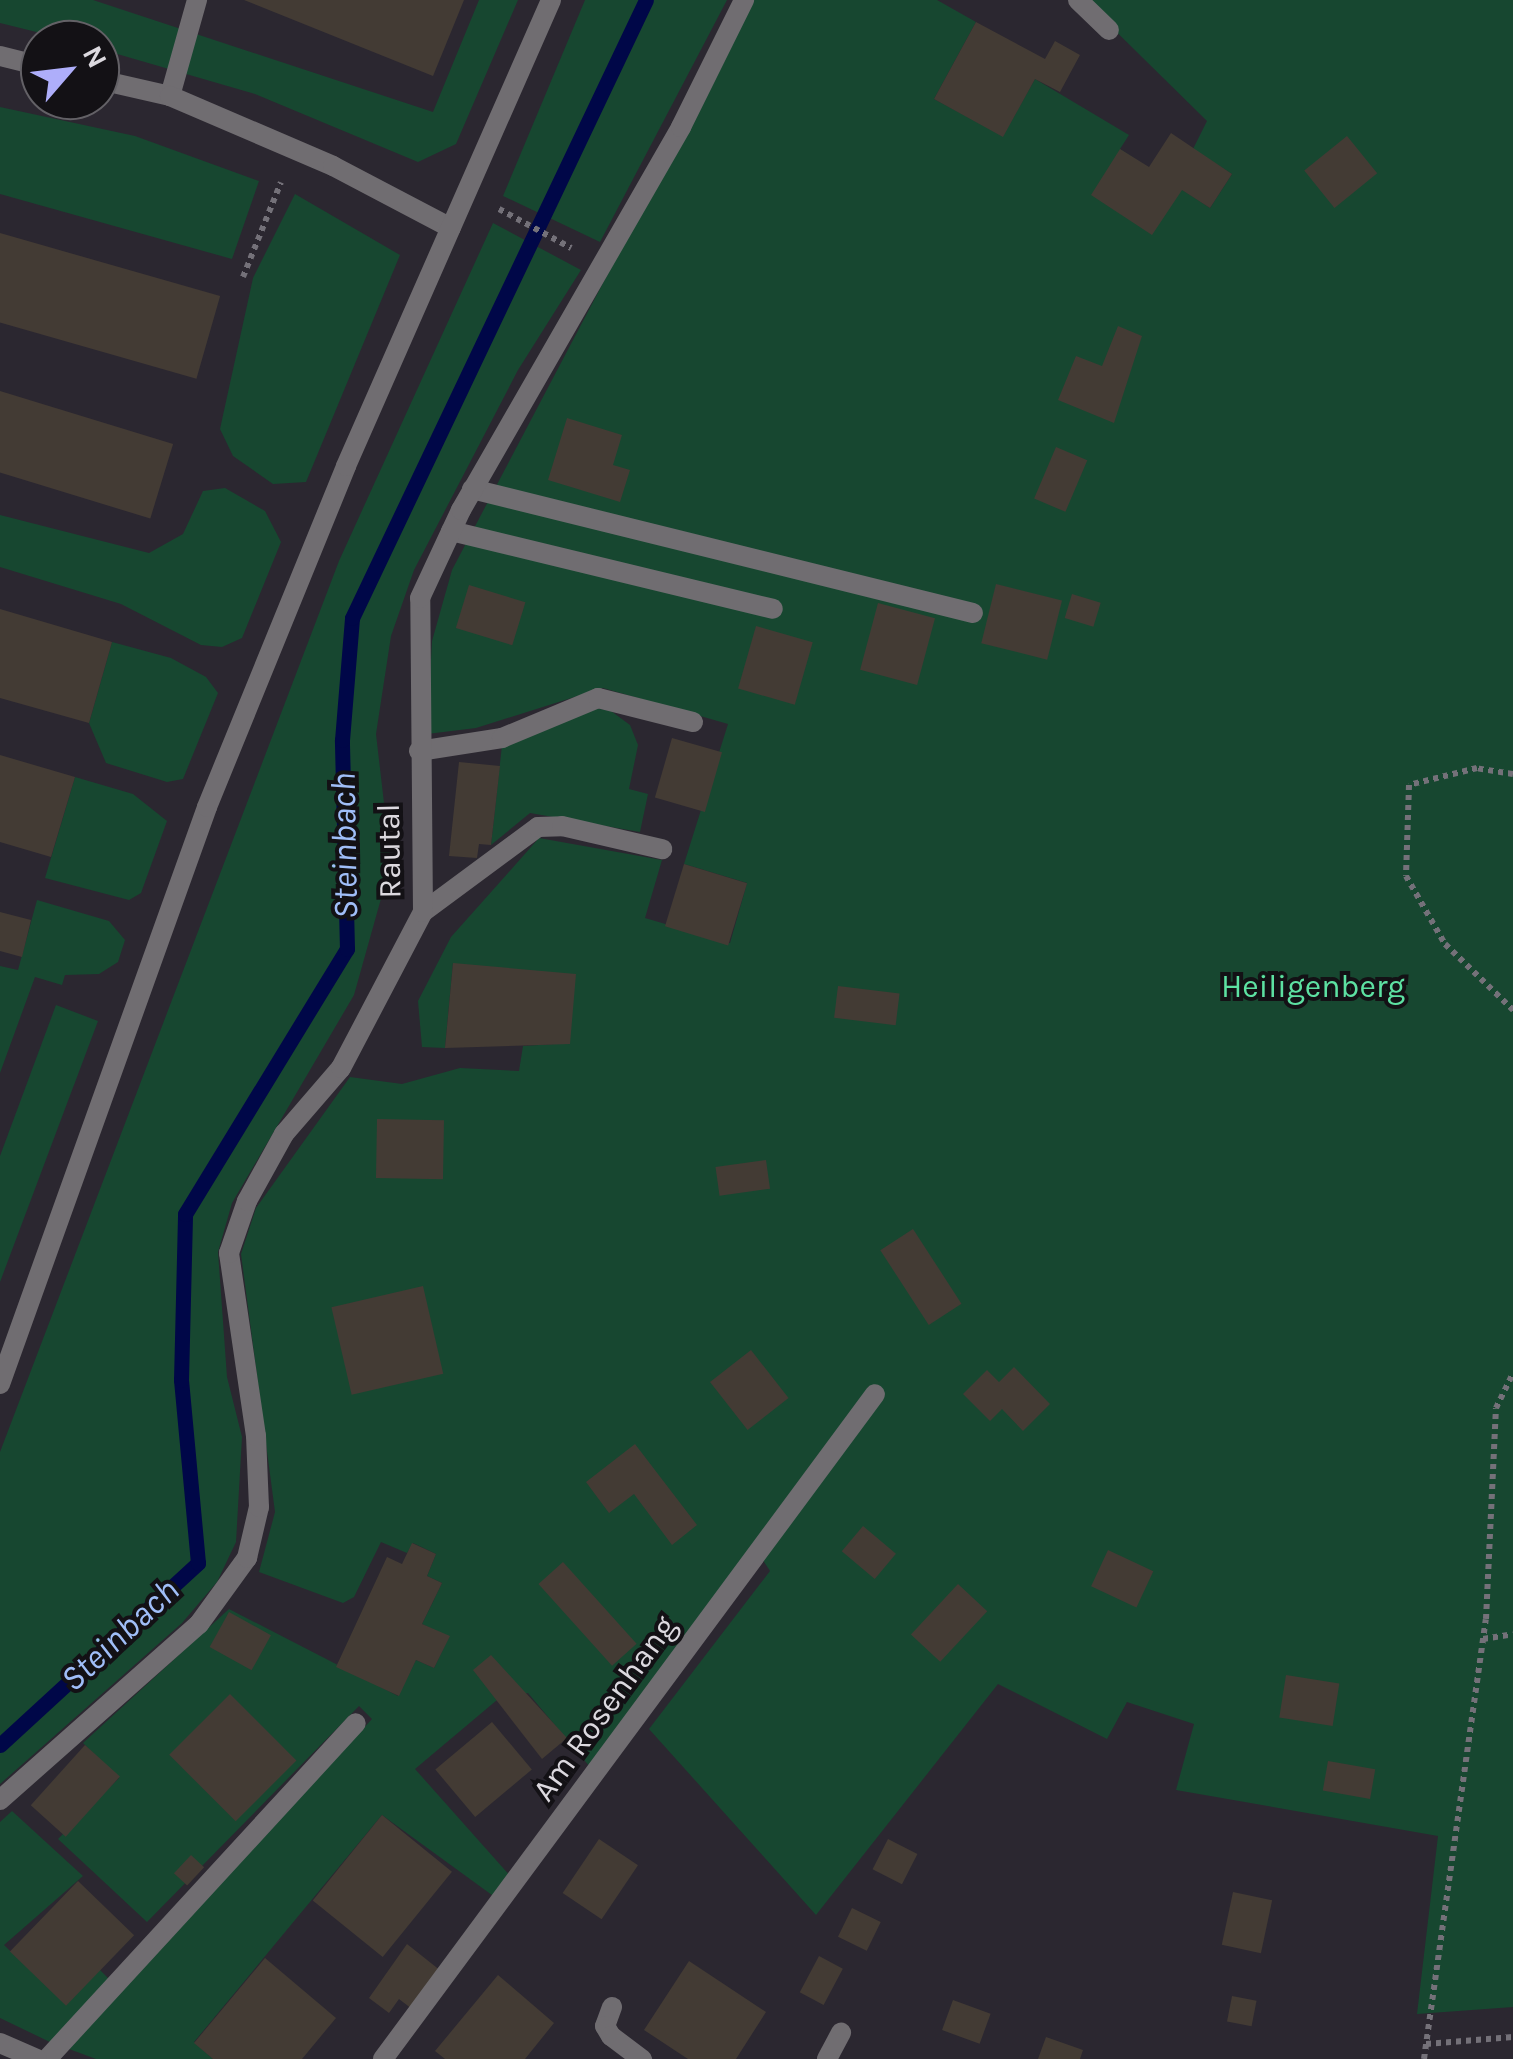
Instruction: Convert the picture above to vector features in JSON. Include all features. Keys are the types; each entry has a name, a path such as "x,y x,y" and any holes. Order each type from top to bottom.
{"street":[{"path":"170,96 197,0"},
{"path":"0,1384 207,807 551,0"},
{"name":"Rautal","path":"0,1800 199,1624 247,1558 259,1507 256,1436 229,1253 248,1200 284,1134 341,1068 422,912 420,598 472,489 681,128 744,0"},
{"path":"1078,0 1109,30"},
{"path":"120,85 170,96 333,166 451,228"},
{"path":"472,489 974,613"},
{"path":"451,531 772,609"},
{"path":"418,751 502,738 598,698 693,722"},
{"path":"422,912 538,828 562,826 662,849"},
{"name":"Am Rosenhang","path":"383,2059 875,1394"},
{"path":"46,2059 356,1722"},
{"path":"612,2007 605,2026 611,2036 642,2059"},
{"path":"827,2059 841,2033"},
{"path":"0,2043 38,2059"}],"path":[{"path":"243,277 280,182"},
{"path":"523,222 570,248"},
{"path":"1513,774 1477,768 1409,785 1406,876 1445,944 1513,1010"},
{"path":"1424,2059 1483,1639 1496,1408 1513,1373"},
{"path":"1483,1639 1513,1634"},
{"path":"1426,2044 1513,2038"}],"green space":[{"path":"0,0 93,0 433,112 479,0 518,0 456,144 418,162 255,94 120,55 120,20 20,20 20,28 0,23"},
{"path":"585,0 727,0 600,242 503,196"},
{"name":"Heiligenberg","path":"752,0 937,0 976,22 934,99 1003,136 1035,79 1129,135 1120,149 1210,208 1232,174 1193,149 1207,121 1084,0 1513,0 1513,2007 1417,2014 1438,1836 1176,1790 1194,1724 1127,1702 1107,1739 998,1684 816,1915 649,1729 770,1571 755,1548 590,1767 528,1693 497,1700 415,1769 513,1879 496,1898 382,1815 194,2042 213,2059 96,2059 69,2049 372,1719 359,1706 147,1922 58,1839 119,1778 83,1743 229,1609 398,1696 416,1660 434,1668 449,1637 422,1624 442,1583 427,1576 436,1554 413,1543 407,1553 381,1542 354,1597 343,1603 259,1572 275,1512 241,1254 256,1208 350,1077 402,1084 460,1068 519,1071 523,1046 570,1043 453,963 445,1048 422,1047 418,1001 451,937 539,838 662,860 645,918 730,943 747,883 684,864 728,724 603,688 476,728 427,734 432,641 452,570"},
{"path":"0,107 20,111 20,120 61,120 135,136 259,181 232,259 0,194"},
{"path":"295,194 400,255 306,482 273,484 233,456 220,429 253,278"},
{"path":"493,223 581,270 518,370 414,570 391,636 376,734 391,863 354,995 232,1203 218,1252 227,1377 242,1437 236,1542 217,1582 182,1623 0,1784 0,1452 339,561"},
{"path":"225,488 265,511 281,542 242,638 222,647 201,645 121,604 0,567 0,515 149,553 183,534 203,491"},
{"path":"112,642 171,658 206,677 218,693 183,779 167,782 106,763 89,723"},
{"path":"594,708 611,711 630,725 638,745 629,789 648,794 640,832 530,813 491,845 502,745"},
{"path":"75,777 133,794 167,821 141,893 129,900 45,878"},
{"path":"37,900 109,921 125,940 118,962 99,974 65,975 62,985 35,977 0,1073 0,966 18,970"},
{"path":"56,1005 98,1021 0,1282 0,1156"},
{"path":"12,1811 83,1876 4,1945 60,1999 95,1965 109,1979 52,2043 0,2018 0,1822"}],"building":[{"path":"244,0 464,0 433,76"},
{"path":"976,22 1045,59 1055,41 1080,55 1060,92 1035,79 1003,137 934,99"},
{"path":"1171,133 1232,174 1210,208 1182,190 1152,235 1091,195 1120,149 1149,167"},
{"path":"1347,136 1377,173 1334,208 1304,171"},
{"path":"0,233 220,296 196,379 0,322"},
{"path":"1118,326 1142,336 1114,423 1058,400 1076,356 1102,366"},
{"path":"0,391 173,444 150,519 0,473"},
{"path":"567,418 622,435 613,465 630,470 620,502 548,480"},
{"path":"1056,447 1087,460 1065,512 1034,499"},
{"path":"996,584 1062,600 1047,660 981,643"},
{"path":"469,585 525,602 512,645 456,628"},
{"path":"1072,594 1101,603 1093,627 1065,618"},
{"path":"878,603 935,618 917,685 860,670"},
{"path":"0,609 112,642 89,723 0,698"},
{"path":"756,626 813,642 795,705 738,688"},
{"path":"672,738 722,752 705,812 655,798"},
{"path":"0,755 75,777 51,857 0,842"},
{"path":"459,762 500,766 491,845 479,844 477,858 449,856"},
{"path":"684,864 747,883 728,945 665,926"},
{"path":"0,912 31,920 22,957 0,951"},
{"path":"453,963 576,974 570,1044 445,1048"},
{"path":"838,986 900,994 896,1025 834,1018"},
{"path":"377,1119 444,1120 443,1179 376,1178"},
{"path":"766,1160 770,1189 720,1196 715,1167"},
{"path":"913,1229 961,1304 929,1325 880,1250"},
{"path":"423,1286 443,1374 352,1395 331,1307"},
{"path":"751,1350 789,1398 748,1430 710,1382"},
{"path":"1014,1367 1050,1404 1023,1431 1002,1409 990,1421 963,1394 987,1370 999,1382"},
{"path":"635,1444 697,1525 672,1545 634,1494 609,1513 586,1482"},
{"path":"863,1526 896,1554 875,1579 842,1551"},
{"path":"412,1543 436,1554 427,1576 442,1583 422,1624 450,1636 434,1668 416,1660 399,1696 336,1667 387,1557 402,1564"},
{"path":"1108,1550 1153,1571 1136,1607 1091,1586"},
{"path":"563,1562 637,1644 612,1666 538,1584"},
{"path":"958,1584 987,1611 940,1662 911,1634"},
{"path":"229,1612 271,1635 252,1670 210,1647"},
{"path":"491,1655 567,1738 542,1759 473,1670"},
{"path":"1286,1675 1339,1683 1333,1726 1279,1717"},
{"path":"230,1694 296,1760 236,1821 169,1755"},
{"path":"492,1722 532,1769 475,1817 435,1770"},
{"path":"85,1745 120,1776 66,1837 31,1805"},
{"path":"1328,1761 1375,1769 1370,1799 1323,1791"},
{"path":"382,1815 452,1872 383,1957 313,1900"},
{"path":"599,1839 638,1865 602,1919 563,1893"},
{"path":"888,1839 917,1854 902,1884 873,1869"},
{"path":"191,1855 204,1867 187,1886 174,1873"},
{"path":"78,1881 134,1935 66,2006 10,1951"},
{"path":"1233,1892 1272,1900 1261,1953 1222,1945"},
{"path":"852,1908 881,1922 867,1951 838,1937"},
{"path":"407,1944 441,1971 412,2009 399,1999 389,2013 369,1998"},
{"path":"819,1956 843,1969 824,2005 800,1992"},
{"path":"265,1958 336,2018 302,2059 213,2059 194,2043"},
{"path":"689,1961 766,2012 736,2059 688,2059 644,2030"},
{"path":"498,1975 554,2023 525,2059 445,2059 435,2051"},
{"path":"1232,1996 1257,2001 1252,2026 1227,2022"},
{"path":"953,2000 991,2014 980,2044 942,2030"},
{"path":"1046,2037 1083,2050 1080,2059 1038,2059"}],"waterway":[{"name":"Steinbach","path":"0,1745 198,1563 181,1380 185,1214 347,949 342,740 352,618 646,0"}]}
